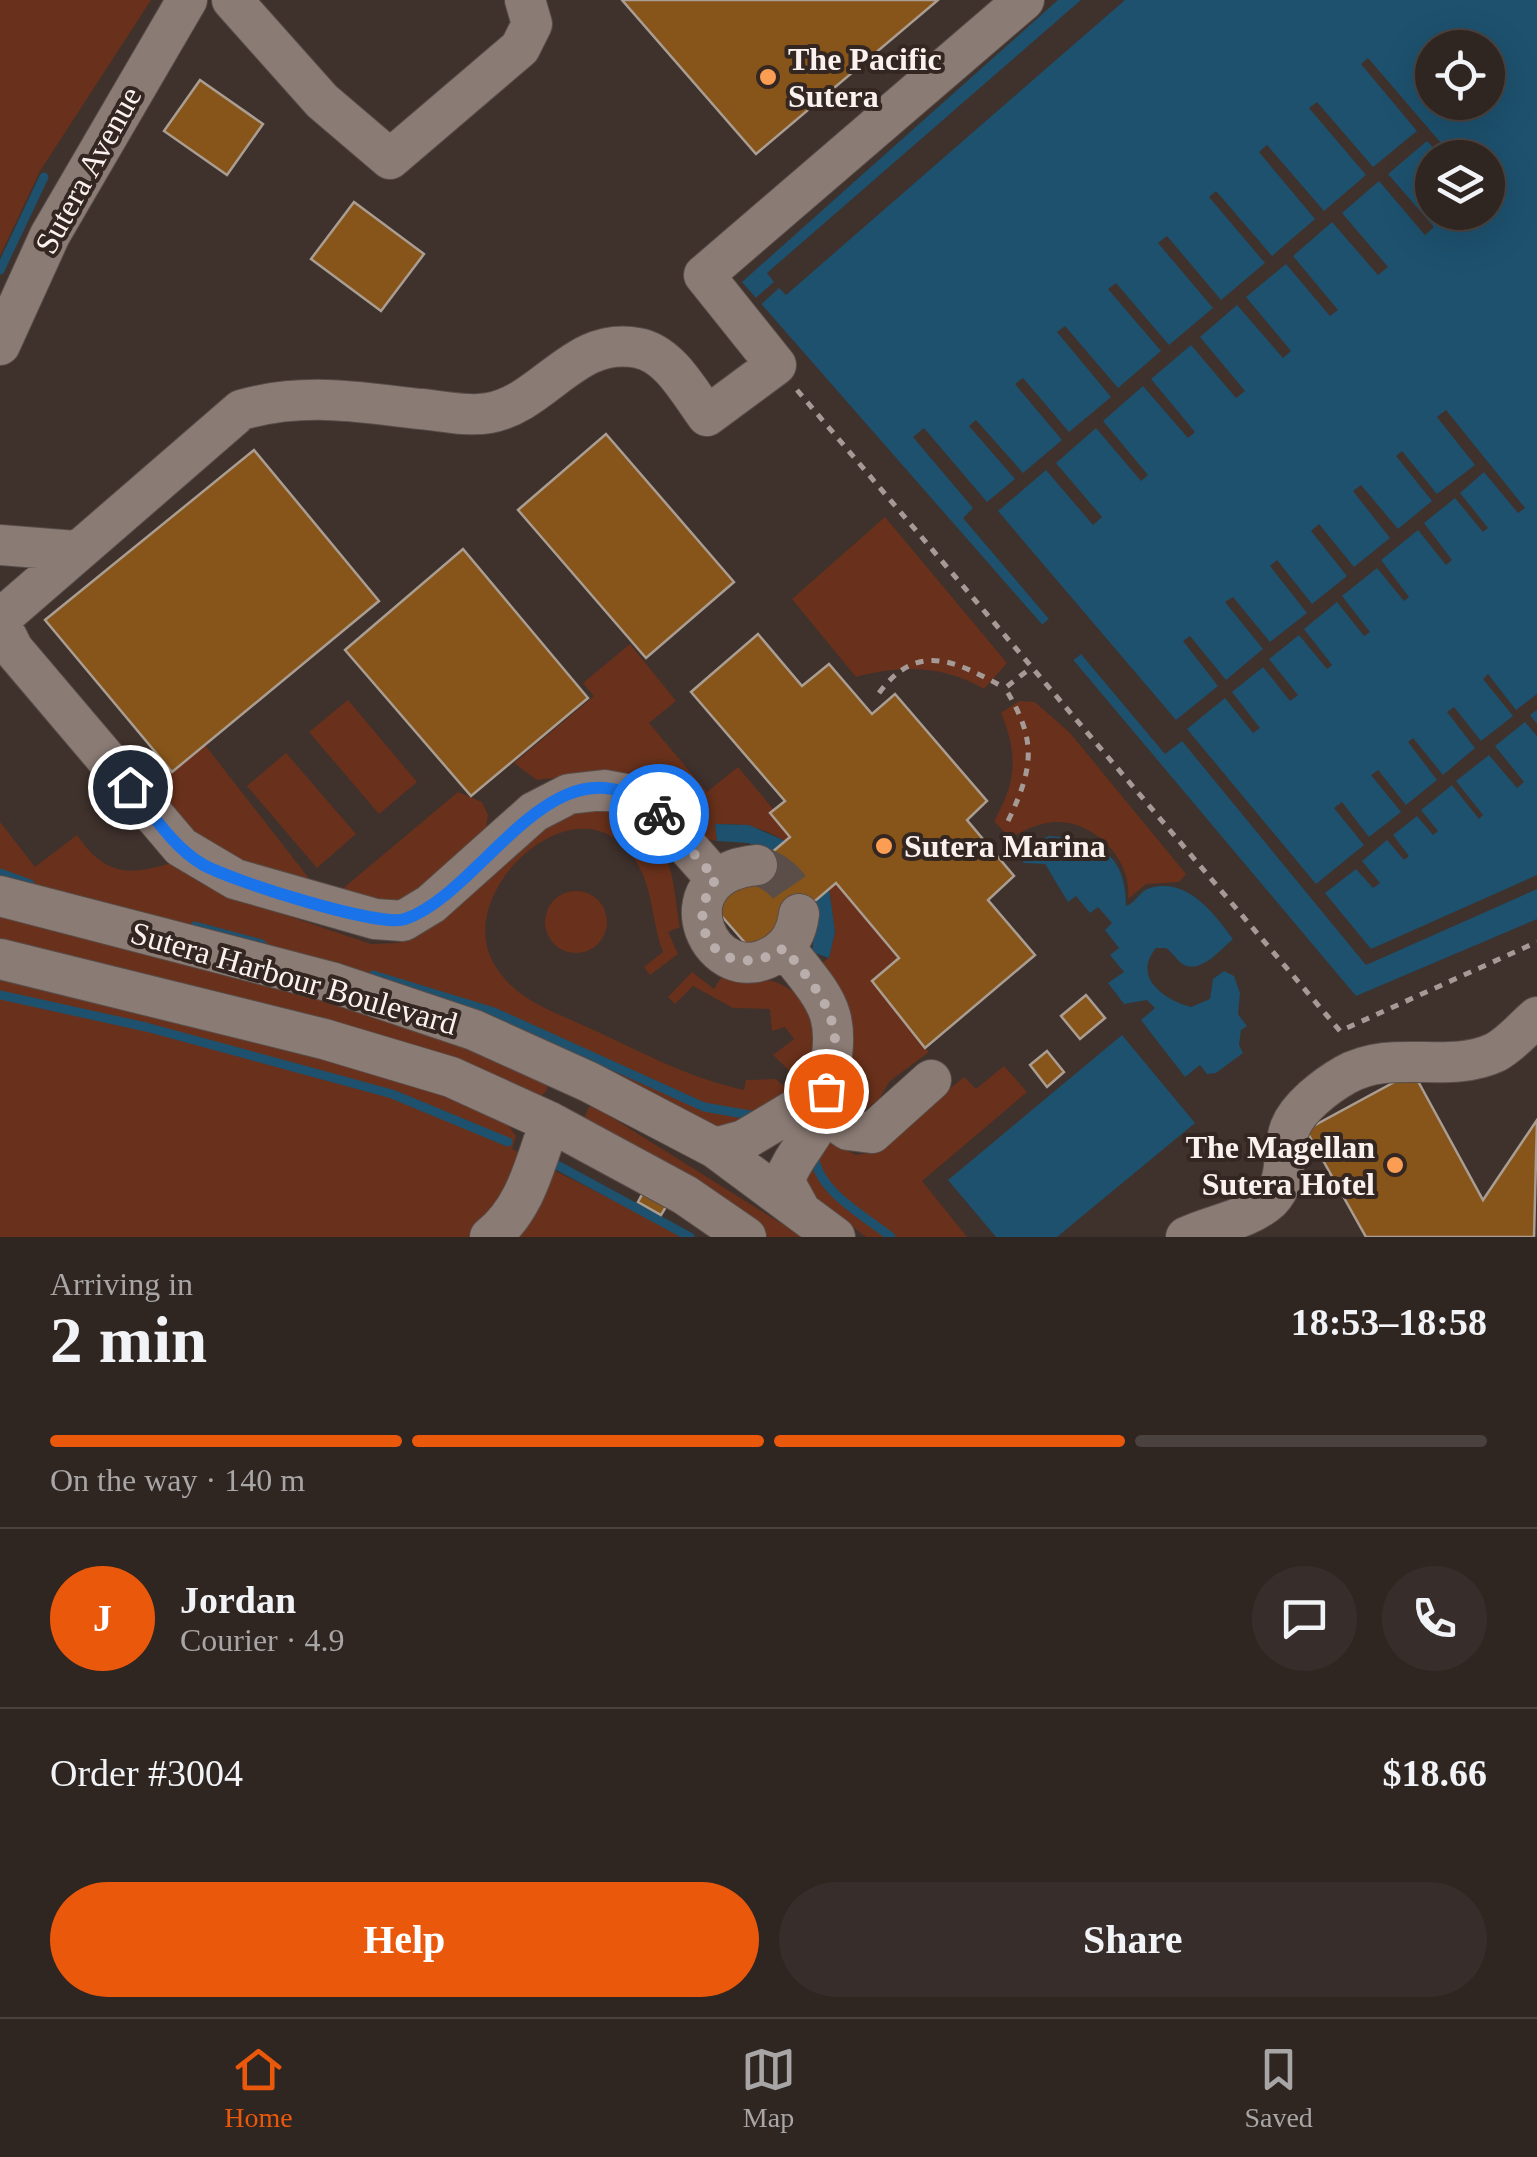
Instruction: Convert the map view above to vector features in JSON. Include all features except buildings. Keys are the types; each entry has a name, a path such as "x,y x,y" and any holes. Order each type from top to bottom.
{"street":[{"name":"Sutera Avenue","path":"0,346 50,235 187,0"},
{"path":"232,0 322,101 390,159 520,48 532,24 526,0"},
{"path":"716,879 656,811 636,796 604,790 569,794 534,812 432,904 404,920 375,920 235,879 180,848 13,649 0,621 240,410 267,402 312,396 490,413 518,401 577,358 606,347 640,348 664,360 707,416 776,365 704,275 1024,0"},
{"path":"0,544 76,551"},
{"path":"757,865 736,867 716,879 705,894 700,914 704,932 714,948 731,959 750,963 768,959 792,931 834,1022 834,1063 784,1182 800,1210"},
{"name":"Sutera Harbour Boulevard","path":"0,896 331,982 474,1030 589,1082 715,1148 835,1237"},
{"name":"Sutera Harbour Boulevard","path":"0,959 452,1077 550,1122 684,1195 746,1237"},
{"path":"1186,1237 1217,1222 1253,1213 1273,1197 1284,1179 1291,1125 1304,1107 1347,1074 1396,1060 1479,1058 1516,1038 1537,1017"},
{"path":"818,1102 848,1130 872,1132 930,1080"},
{"path":"715,1148 744,1140 818,1102"},
{"path":"490,1237 507,1224 522,1200 550,1122"}],"path":[{"path":"776,365 1340,1031 1537,942"},
{"path":"878,693 909,663 930,659 956,664 1005,688 1030,738 1024,788 1008,821"},
{"path":"1005,688 1032,667"}],"shaded area":[{"path":"0,0 151,0 40,171 0,256"},
{"path":"885,517 1007,663 984,689 937,671 889,670 856,677 792,599"},
{"path":"630,644 676,701 649,723 707,792 738,767 774,810 770,814 790,837 785,841 760,829 734,824 715,825 717,841 701,837 609,771 537,780 514,763 594,696 583,683"},
{"path":"348,700 417,782 379,814 309,732"},
{"path":"1019,701 1035,702 1070,733 1186,874 1179,882 1146,884 1128,899 1128,885 1118,858 1109,846 1084,828 1055,822 1010,838 994,821 1007,793 1012,768 1010,742 1001,713"},
{"path":"205,745 311,881 299,883 207,849 152,789"},
{"path":"286,753 356,834 317,868 247,786"},
{"path":"458,792 482,802 488,815 486,829 410,901 390,903 340,891"},
{"path":"592,807 635,814 665,856 680,927 668,932 678,954 650,975 644,967 663,952 642,872 625,847 602,832 576,829 549,838 525,854 504,877 490,903 485,931 491,958 508,982 528,998 665,1063 744,1090 746,1080 776,1079 788,1090 788,1095 724,1130 0,879 0,822 35,867 77,835 97,858 119,869 144,870 173,862 200,883 223,894 371,944 398,943 539,826"},
{"path":"836,883 899,958 872,981 929,1052 890,1081 879,1099 860,1113 844,1112 815,968 829,958 835,932 829,888"},
{"path":"576,891 598,900 607,922 598,944 576,953 554,944 545,922 554,900"},
{"path":"0,915 398,1017 547,1081 547,1090 536,1102 0,941"},
{"path":"692,972 714,989 722,976 772,981 802,1001 810,1013 816,1041 809,1070 801,1082 773,1055 794,1039 785,1027 772,1031 770,1009 733,1008 693,986 675,1004 668,997"},
{"path":"0,979 325,1055 450,1099 509,1126 516,1136 512,1149 686,1237 0,1237"},
{"path":"1004,1066 1027,1092 922,1181 967,1237 866,1237 803,1189 803,1165 822,1137 856,1155 873,1152 964,1077 976,1089"},
{"path":"589,1107 595,1107 803,1237 768,1237 583,1120"}],"water":[{"path":"1058,0 1537,0 1537,919 1356,996 1075,662 742,282"},
{"path":"715,824 749,825 785,841 772,852 748,843 717,841"},
{"path":"1049,836 1082,841 1106,853 1121,873 1126,906 1150,888 1163,886 1188,892 1217,919 1233,939 1211,959 1191,967 1182,964 1166,948 1156,948 1147,968 1161,992 1191,1007 1210,999 1213,979 1224,971 1234,976 1240,993 1238,1014 1247,1026 1241,1030 1239,1045 1243,1053 1216,1073 1207,1074 1200,1065 1185,1077 1141,1020 1155,1008 1147,1000 1124,1004 1108,983 1124,972 1110,955 1119,948 1105,930 1112,923 1098,907 1090,913 1076,896 1068,902 1045,864 1024,863 1014,852"},
{"path":"829,888 835,932 829,958 812,952 816,920 813,902"},
{"path":"1122,1035 1195,1123 1057,1237 996,1237 948,1180"}],"pier":[{"path":"1081,0 1125,0 786,295 779,288 757,308 752,301 774,282 767,273"},
{"path":"1368,58 1415,113 1415,120 1421,120 1438,140 1415,140 1415,151 1388,174 1415,205 1415,223 1379,181 1342,213 1388,267 1378,275 1332,222 1293,256 1338,310 1330,316 1286,264 1246,297 1291,351 1283,358 1237,305 1200,337 1245,391 1236,398 1191,345 1151,379 1195,432 1188,438 1143,386 1103,421 1148,475 1141,481 1096,428 1056,463 1102,517 1093,525 1046,470 998,511 1176,720 1218,686 1183,641 1190,636 1226,680 1263,649 1225,602 1233,597 1270,642 1307,613 1270,566 1277,560 1312,604 1347,576 1311,531 1319,524 1354,567 1390,538 1353,491 1361,485 1398,529 1432,501 1396,456 1402,451 1437,494 1475,465 1437,417 1446,410 1525,508 1518,513 1484,472 1460,493 1488,528 1483,532 1455,498 1424,523 1452,560 1446,565 1418,530 1381,560 1409,597 1404,601 1377,568 1342,596 1370,632 1364,636 1337,602 1304,629 1332,665 1327,669 1299,635 1269,659 1298,695 1290,701 1263,667 1232,692 1260,728 1253,733 1225,698 1187,729 1316,884 1364,845 1334,808 1342,802 1369,837 1401,812 1371,775 1378,770 1406,805 1437,780 1408,742 1413,738 1443,775 1475,748 1447,712 1454,707 1481,741 1513,716 1483,679 1488,674 1516,710 1537,694 1537,710 1530,715 1537,724 1537,736 1525,722 1495,746 1524,782 1517,788 1489,755 1456,781 1483,815 1479,819 1452,785 1421,810 1438,831 1433,835 1417,816 1393,835 1409,856 1404,860 1387,840 1362,861 1380,883 1373,888 1356,869 1325,893 1371,949 1537,875 1537,889 1366,965 1182,741 1165,754 1081,654 1070,663 1038,628 1049,619 963,518 973,508 913,437 924,428 987,502 1015,479 969,426 976,420 1023,473 1062,440 1015,384 1023,378 1069,432 1111,397 1057,332 1065,326 1118,388 1161,351 1108,289 1116,283 1169,345 1213,308 1158,243 1167,236 1221,300 1265,263 1209,197 1216,191 1272,256 1315,219 1259,152 1267,145 1324,211 1366,175 1309,108 1317,102 1373,167 1417,131 1361,64"}],"waterway":[{"path":"0,270 44,177"},
{"path":"0,873 30,884"},
{"path":"195,926 262,944"},
{"path":"373,975 494,1012 704,1107 750,1115"},
{"path":"0,995 146,1027 392,1094 508,1142"},
{"path":"814,1155 817,1168 833,1191 891,1237"},
{"path":"555,1164 690,1237"}],"tunnel":[{"path":"757,865 786,883 799,914"}],"way so far":[{"path":"659,814 716,879 705,894 700,914 704,932 714,948 731,959 750,963 768,959 784,948 827,1004 834,1022 835,1042 826,1091"}],"place":[{"name":"The Pacific Sutera","path":"768,77"},
{"name":"Sutera Marina","path":"884,846"},
{"name":"The Magellan Sutera Hotel","path":"1395,1165"}],"route":[{"path":"130,787 180,848 202,864 235,879 375,920 404,920 432,904 534,812 569,794 604,790 636,796 659,814"}]}
